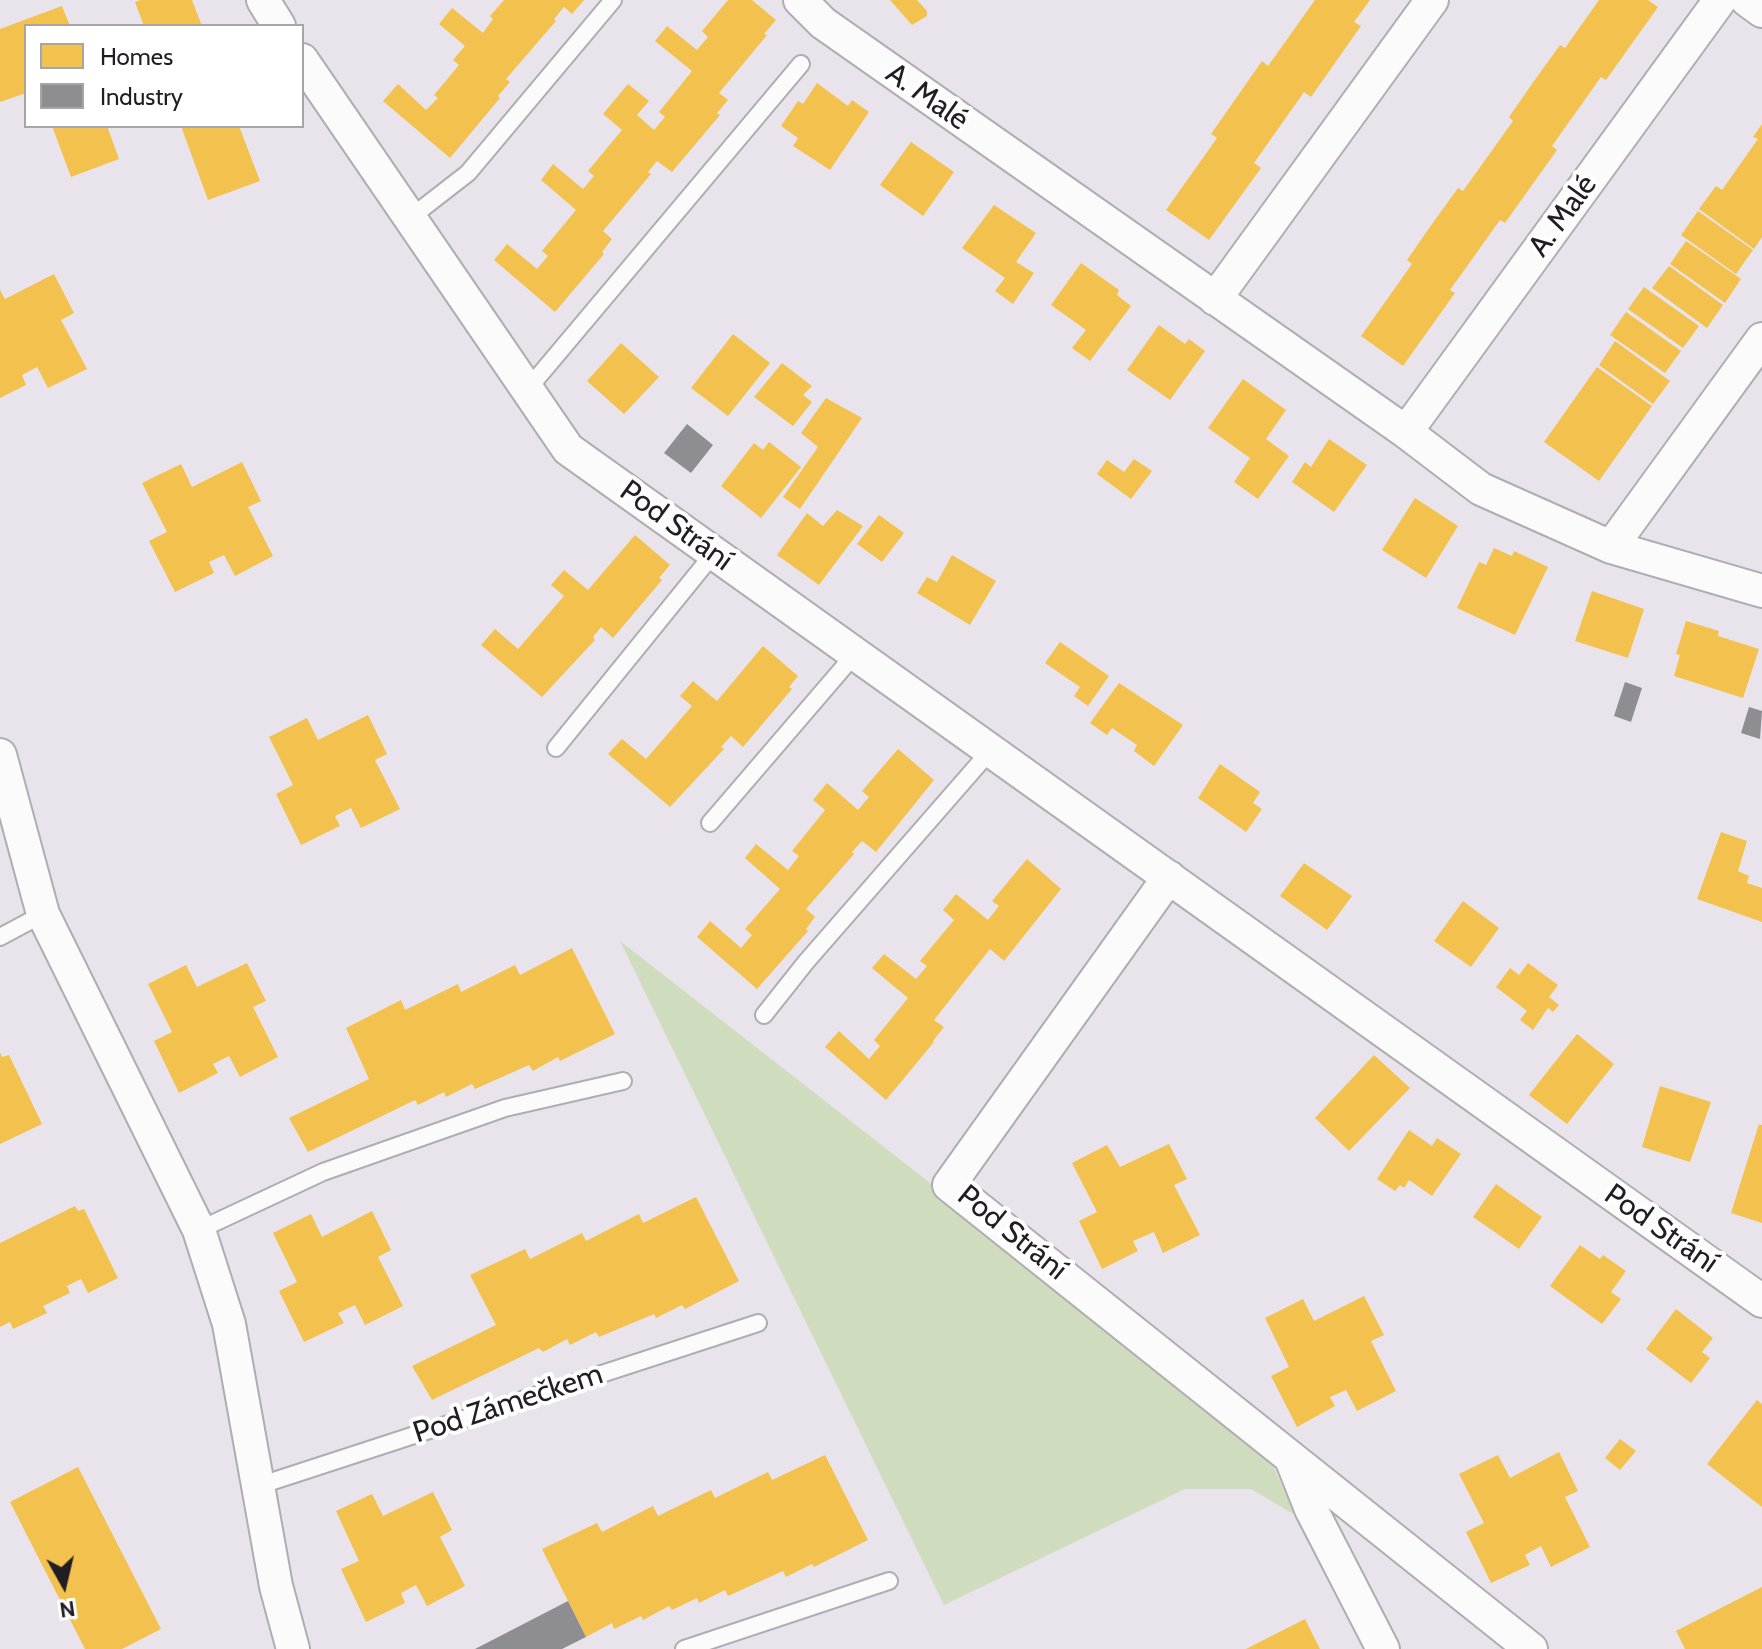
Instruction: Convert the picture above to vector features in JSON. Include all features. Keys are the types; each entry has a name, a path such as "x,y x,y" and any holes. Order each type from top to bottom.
{"street":[{"path":"263,0 278,24"},
{"name":"A. Malé","path":"800,0 823,23 1406,432 1481,489 1611,547 1762,591"},
{"path":"1215,299 1432,0"},
{"name":"A. Malé","path":"1406,432 1720,0"},
{"path":"1747,0 1762,11"},
{"name":"Pod Strání","path":"304,63 568,449 1762,1301"},
{"path":"1611,547 1762,339"},
{"path":"0,755 43,914 199,1230 229,1324 276,1586 293,1649"},
{"name":"Pod Strání","path":"1169,877 949,1185 1531,1649"},
{"name":"Pod Strání","path":"1291,1458 1311,1509 1383,1649"}],"lane":[{"path":"410,218 468,173 613,0"},
{"path":"527,390 801,64"},
{"path":"556,748 714,553"},
{"path":"710,823 855,654"},
{"path":"764,1015 806,962 990,751"},
{"path":"0,937 43,914"},
{"path":"199,1230 323,1172 478,1117 518,1103 623,1081"},
{"name":"Pod Zámečkem","path":"258,1486 758,1323"},
{"path":"684,1649 889,1581"}],"green space":[{"path":"620,941 925,1179 1268,1454 1295,1515 1251,1489 1185,1489 944,1605"}],"building: Homes":[{"path":"192,0 201,24 143,24 135,2"},
{"path":"504,0 584,0 572,14 564,7 554,19 556,21 506,79 510,82 498,96 500,98 450,158 383,101 398,84 426,110 438,98 434,95 459,65 453,60 465,46 439,24 452,8 483,33 493,19 490,16"},
{"path":"728,0 752,0 776,20 719,93 728,100 717,113 720,115 672,172 657,161 648,172 651,174 603,231 612,239 602,252 604,254 555,312 494,260 507,244 537,269 548,256 542,251 576,210 541,180 553,164 583,189 594,176 588,171 622,130 603,114 628,84 649,101 637,115 654,130 665,117 659,112 692,71 655,41 667,26 697,50 708,37 702,31"},
{"path":"890,0 917,0 927,11 927,16 912,25"},
{"path":"1315,0 1370,0 1354,22 1361,26 1311,97 1304,92 1254,163 1261,168 1209,240 1166,210 1217,138 1211,134 1262,61 1268,66"},
{"path":"1599,0 1648,0 1658,7 1606,80 1601,77 1552,146 1557,150 1505,223 1500,220 1450,290 1455,293 1403,366 1361,336 1412,264 1407,260 1432,224 1458,188 1463,191 1513,121 1509,117 1534,81 1560,45 1565,48"},
{"path":"62,6 69,24 24,24 24,94 0,102 0,29"},
{"path":"817,83 848,106 852,100 869,112 830,170 793,146 798,138 781,126 798,101 803,104"},
{"path":"1762,124 1762,237 1754,249 1699,209 1716,186 1722,190 1758,139 1753,137"},
{"path":"53,128 108,128 119,159 71,177"},
{"path":"182,128 240,128 260,181 208,200"},
{"path":"911,142 954,172 923,216 880,185"},
{"path":"994,205 1036,233 1016,262 1034,273 1013,304 995,291 1005,278 962,248"},
{"path":"1698,211 1753,250 1736,274 1681,235"},
{"path":"1686,241 1741,279 1725,303 1670,264"},
{"path":"1081,263 1119,290 1117,295 1131,306 1090,361 1072,348 1086,330 1051,305"},
{"path":"1669,266 1723,305 1707,328 1652,288"},
{"path":"54,274 74,313 61,320 87,369 48,388 37,367 22,375 26,385 0,398 0,290 5,299"},
{"path":"1644,287 1699,326 1683,348 1628,309"},
{"path":"1626,312 1681,351 1665,373 1610,335"},
{"path":"1159,325 1185,344 1189,339 1205,351 1170,400 1127,370"},
{"path":"733,334 770,363 728,416 691,388"},
{"path":"1615,341 1670,381 1653,404 1599,365"},
{"path":"621,343 659,377 624,414 587,381"},
{"path":"782,363 812,386 803,395 812,402 793,426 754,397"},
{"path":"1597,367 1652,406 1599,481 1544,442"},
{"path":"1243,379 1286,410 1266,439 1289,456 1258,499 1234,482 1250,458 1208,428"},
{"path":"826,398 862,418 800,509 783,497 818,447 801,433"},
{"path":"1329,439 1367,465 1334,512 1292,482 1305,462 1311,467"},
{"path":"769,442 801,467 761,518 721,486 754,443 763,450"},
{"path":"1134,459 1152,471 1131,499 1097,474 1107,460 1124,472"},
{"path":"242,462 261,501 248,507 273,556 235,576 224,555 209,562 214,573 175,592 149,541 167,532 142,483 181,464 192,487"},
{"path":"1415,498 1458,526 1426,578 1382,550"},
{"path":"837,510 863,526 819,585 777,555 807,513 823,526"},
{"path":"879,515 904,533 882,562 857,544"},
{"path":"635,535 670,565 659,578 662,580 613,638 601,627 593,637 595,640 542,697 481,645 495,629 518,649 564,596 551,585 564,570 588,590"},
{"path":"1494,548 1512,556 1514,551 1548,567 1515,635 1457,608 1479,562 1486,565"},
{"path":"952,555 996,581 970,625 917,593 927,577 937,582"},
{"path":"1592,591 1644,609 1628,658 1575,641"},
{"path":"1686,621 1719,631 1718,636 1759,649 1743,698 1674,676 1680,655 1676,654"},
{"path":"1060,642 1109,676 1088,706 1074,696 1080,687 1045,663"},
{"path":"763,646 798,676 789,687 792,689 743,747 731,736 721,747 724,749 670,807 608,754 622,739 646,759 692,706 680,696 693,681 717,701"},
{"path":"1119,683 1183,725 1154,766 1134,751 1137,745 1112,728 1107,735 1090,723"},
{"path":"368,715 387,754 375,760 400,809 361,828 351,808 335,816 340,826 301,845 276,794 293,785 269,737 307,718 318,740"},
{"path":"898,749 934,780 876,852 862,841 852,852 854,854 806,909 815,917 806,929 808,931 757,989 697,937 710,921 741,948 752,935 745,929 780,889 745,858 756,844 788,870 799,856 792,851 825,810 813,800 827,783 858,810 869,797 862,791"},
{"path":"1220,764 1260,792 1253,803 1262,809 1246,832 1198,798"},
{"path":"1721,832 1747,841 1738,871 1749,876 1747,883 1762,888 1762,922 1697,899"},
{"path":"1027,859 1061,889 1004,961 990,949 934,1020 944,1027 934,1042 886,1100 825,1047 839,1031 869,1059 880,1046 874,1040 908,998 872,968 884,954 916,979 927,966 920,961 954,920 943,910 956,894 988,920 999,906 992,901"},
{"path":"1304,863 1352,896 1327,930 1280,896"},
{"path":"1463,901 1499,928 1471,967 1434,941"},
{"path":"572,948 615,1034 560,1061 558,1057 533,1071 529,1065 475,1089 472,1084 446,1097 444,1092 418,1105 415,1100 308,1152 289,1118 369,1079 346,1028 401,1000 405,1010 458,984 461,992 515,965 520,975"},
{"path":"247,963 266,1001 253,1007 278,1057 240,1077 229,1056 213,1064 218,1073 179,1093 154,1041 172,1032 148,984 186,965 197,987"},
{"path":"1528,963 1558,985 1549,997 1559,1005 1553,1012 1548,1008 1533,1030 1520,1020 1527,1011 1496,987 1510,968 1519,975"},
{"path":"1577,1034 1614,1064 1567,1124 1529,1095"},
{"path":"0,1052 2,1057 9,1055 42,1124 0,1144"},
{"path":"1374,1055 1410,1088 1349,1151 1315,1118"},
{"path":"1660,1086 1711,1102 1690,1162 1642,1147"},
{"path":"1759,1124 1762,1125 1762,1223 1731,1213"},
{"path":"1409,1130 1432,1146 1437,1138 1461,1154 1432,1196 1409,1180 1404,1188 1400,1185 1395,1191 1377,1179"},
{"path":"1169,1144 1187,1179 1174,1185 1200,1235 1163,1253 1154,1232 1133,1241 1138,1251 1102,1269 1079,1221 1097,1212 1072,1163 1107,1145 1120,1167"},
{"path":"1496,1184 1542,1217 1519,1249 1473,1217"},
{"path":"696,1197 739,1281 685,1309 682,1305 656,1318 654,1314 599,1337 596,1332 570,1345 567,1339 543,1352 539,1348 432,1400 412,1366 496,1325 470,1275 525,1249 530,1259 582,1233 586,1241 639,1214 643,1223"},
{"path":"75,1206 78,1211 84,1209 118,1278 88,1293 81,1279 67,1286 70,1293 43,1306 47,1313 13,1329 10,1322 0,1327 0,1243"},
{"path":"372,1211 391,1250 378,1257 403,1306 365,1325 355,1305 338,1313 344,1323 304,1342 279,1291 297,1282 273,1233 311,1214 322,1237"},
{"path":"1580,1245 1600,1259 1603,1255 1626,1271 1611,1292 1621,1299 1602,1324 1550,1286"},
{"path":"1364,1296 1384,1335 1371,1341 1396,1391 1357,1411 1346,1390 1330,1397 1335,1406 1297,1427 1271,1376 1289,1367 1265,1318 1303,1299 1314,1321"},
{"path":"1676,1309 1713,1338 1702,1352 1710,1358 1691,1383 1646,1349"},
{"path":"1757,1400 1762,1404 1762,1507 1707,1464"},
{"path":"1620,1439 1636,1451 1620,1470 1605,1458"},
{"path":"1559,1452 1578,1491 1565,1497 1590,1547 1551,1567 1541,1546 1525,1555 1530,1565 1491,1583 1466,1532 1484,1523 1459,1474 1498,1455 1510,1478"},
{"path":"825,1455 868,1540 814,1567 812,1564 786,1577 783,1571 728,1596 725,1590 699,1603 697,1598 672,1610 669,1606 643,1620 641,1616 614,1629 612,1623 586,1637 542,1549 597,1523 602,1532 653,1506 658,1516 711,1490 715,1498 768,1472 772,1480"},
{"path":"78,1467 161,1629 122,1649 85,1649 10,1502"},
{"path":"433,1492 452,1530 440,1537 465,1586 427,1606 416,1585 401,1593 405,1603 366,1622 341,1569 359,1561 336,1511 372,1494 383,1516"},
{"path":"1762,1587 1762,1649 1685,1649 1676,1631"},
{"path":"1305,1619 1320,1649 1246,1649"}],"building: Industry":[{"path":"687,424 713,445 691,473 664,453"},
{"path":"1625,682 1642,688 1631,722 1614,716"},
{"path":"1749,707 1762,711 1760,739 1741,733"},
{"path":"568,1601 586,1637 562,1649 475,1649"}]}
